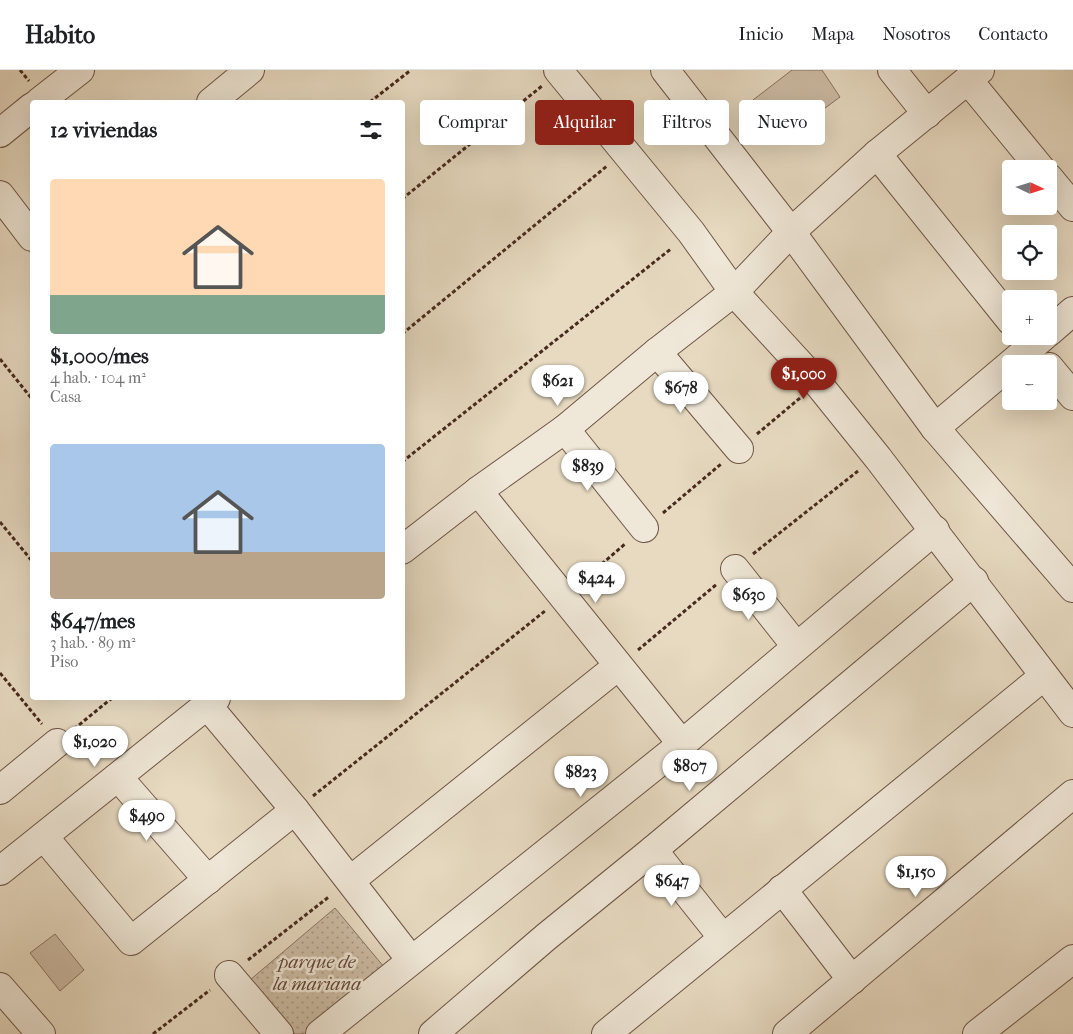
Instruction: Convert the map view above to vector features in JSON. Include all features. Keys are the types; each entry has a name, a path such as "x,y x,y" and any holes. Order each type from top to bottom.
{"street":[{"path":"42,100 80,70"},
{"path":"214,100 250,70"},
{"path":"665,70 791,232 935,428 1073,588"},
{"path":"892,70 927,114"},
{"path":"559,71 691,232 734,292 820,386 935,530 1073,713"},
{"path":"405,548 565,429 657,352 734,292 791,232 877,154 974,75 1035,160"},
{"path":"0,133 30,110"},
{"path":"877,154 1002,310"},
{"path":"1058,189 1073,207"},
{"path":"0,195 30,234"},
{"path":"935,428 1041,347 1073,312"},
{"path":"1041,347 1073,396"},
{"path":"657,352 739,449"},
{"path":"565,429 644,528"},
{"path":"478,492 682,744"},
{"path":"320,1034 682,744 935,530"},
{"path":"735,569 796,646"},
{"path":"433,1034 546,937 653,850 974,581"},
{"path":"350,880 618,666"},
{"path":"606,1034 1044,676"},
{"path":"0,871 212,701 411,960"},
{"path":"0,790 57,743"},
{"path":"118,777 208,880"},
{"path":"787,1034 1073,794"},
{"path":"44,837 131,941 295,810"},
{"path":"653,850 723,938"},
{"path":"782,889 852,980"},
{"path":"977,1034 1073,959"},
{"path":"229,975 279,1034"},
{"path":"0,987 41,1034"}],"path":[{"path":"373,100 411,70"},
{"path":"405,197 559,71"},
{"path":"405,332 625,152"},
{"path":"405,460 691,232"},
{"path":"0,358 30,396"},
{"path":"0,522 30,559"},
{"path":"0,673 57,743 110,700"},
{"path":"153,1034 350,880"}],"green space":[{"path":"792,70 822,70 840,97 825,108 825,100 753,100"},
{"name":"parque de la mariana","path":"335,908 384,967 305,1034 295,1034 250,980"},
{"path":"55,934 84,970 60,991 30,953"}]}
